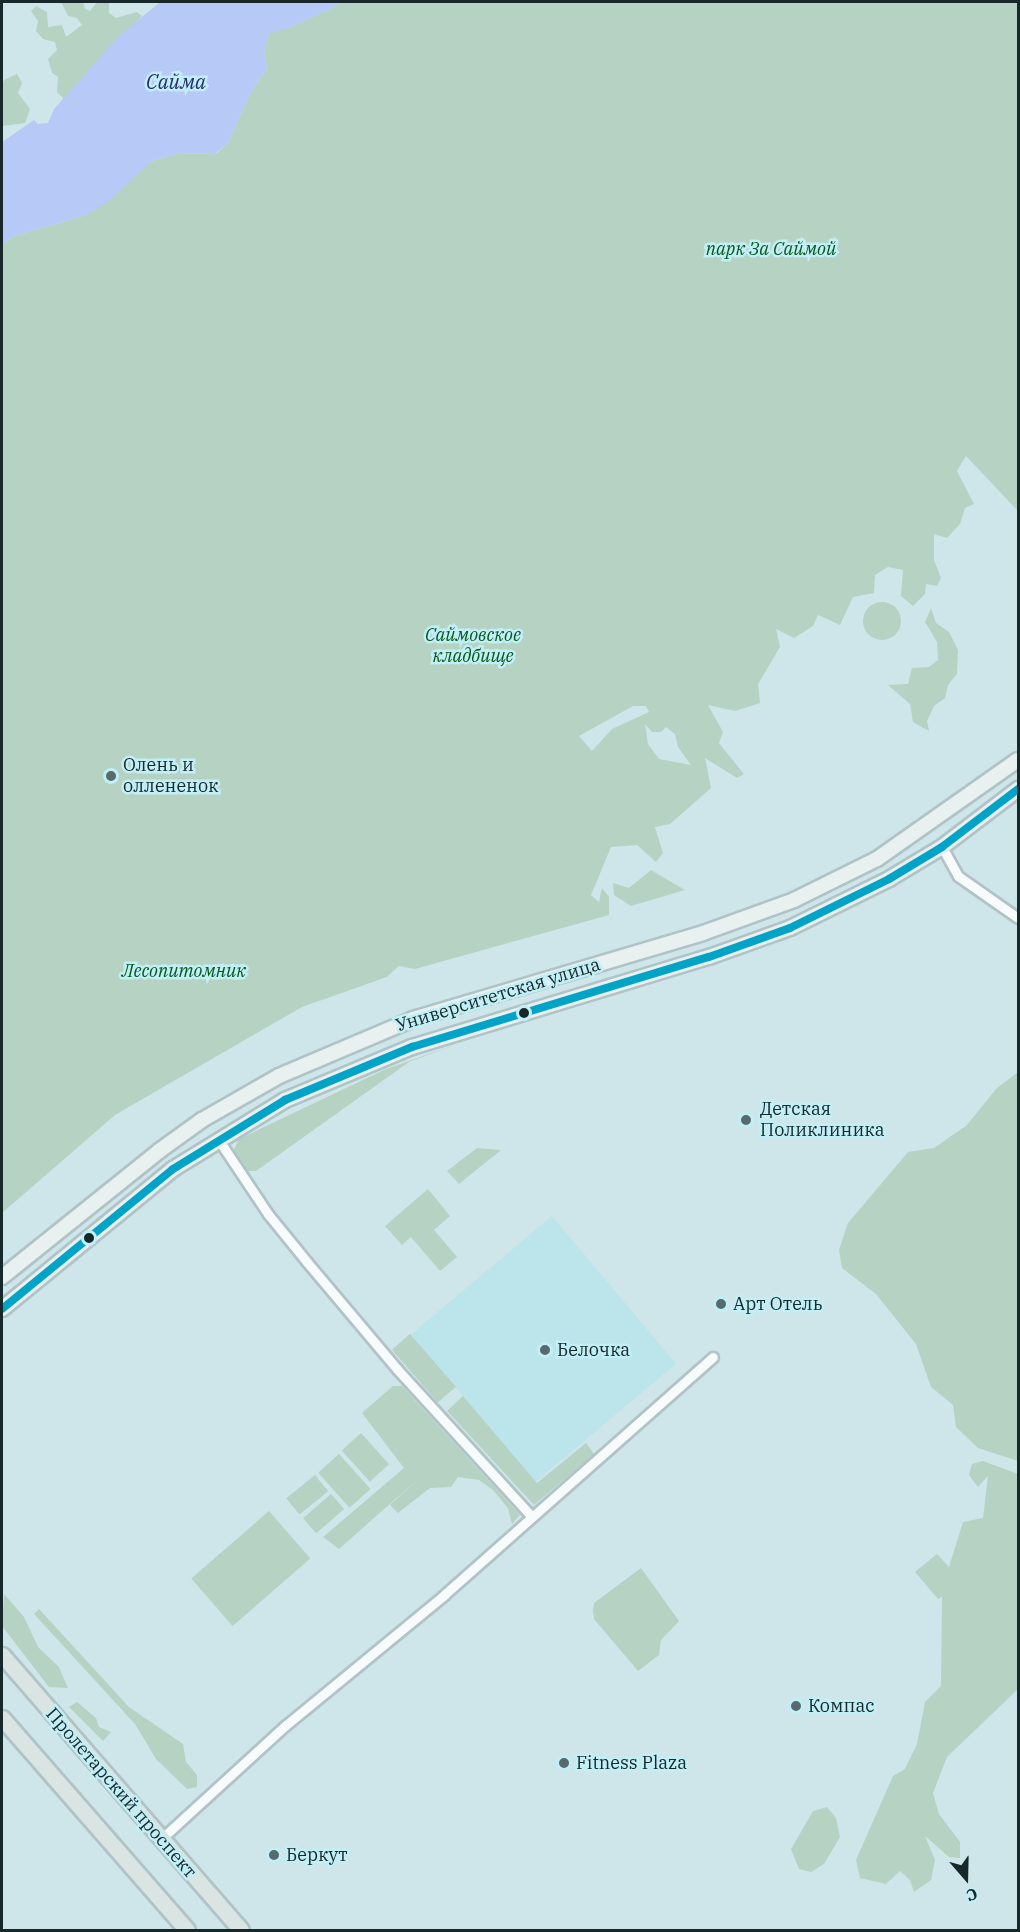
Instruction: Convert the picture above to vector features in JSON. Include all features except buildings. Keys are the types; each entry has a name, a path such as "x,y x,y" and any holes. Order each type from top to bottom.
{"main road":[{"name":"Университетская улица","path":"2,1277 159,1151 202,1120 279,1076 413,1019 703,933 794,900 877,859 1018,760"},
{"name":"Университетская улица","path":"2,1309 87,1236 218,1139 285,1100 380,1058 710,957 790,928 860,895 942,847 1018,789"},
{"name":"Пролетарский проспект","path":"2,1655 241,1930"},
{"path":"2,1718 187,1930"}],"street":[{"path":"942,847 958,876 1018,918"},
{"path":"218,1139 268,1214 397,1369 532,1517"},
{"path":"161,1839 286,1725 532,1517 714,1357"}],"shaded area":[{"name":"Белочка","path":"552,1216 676,1364 535,1482 411,1334"}],"green space":[{"path":"61,2 83,2 85,9 90,11 97,2 109,2 109,13 116,18 137,12 142,16 64,99 57,92 58,77 52,73 48,59 57,50 55,42 43,39 36,31 38,21 31,11 36,6 47,12 48,27 62,25 66,37 82,25 77,18 68,16"},
{"name":"парк За Саймой","path":"344,2 1018,2 1018,511 966,456 957,471 974,504 965,508 960,524 947,538 934,534 934,560 941,578 937,586 926,584 925,594 913,606 901,596 903,570 888,567 875,575 874,593 853,597 840,625 818,615 813,626 794,638 776,629 780,647 758,684 760,703 735,711 708,705 723,732 719,743 744,774 737,778 705,758 711,788 670,824 655,827 663,853 656,862 637,845 611,847 591,895 599,902 602,888 609,897 609,915 415,969 399,966 387,977 302,1007 115,1115 2,1213 2,245 14,236 86,215 152,161 176,154 217,153 228,143 250,94 267,68 264,53 269,32 289,28","holes":["633,706 646,706 649,712 612,729 592,751 579,736","645,724 652,732 661,732 666,727 675,734 678,747 691,765 659,759 648,744"]},
{"path":"17,74 22,83 18,93 30,109 25,123 2,126 2,86 4,80"},
{"path":"882,602 896,607 901,621 896,635 882,640 868,635 863,621 868,607"},
{"path":"931,608 936,623 949,632 958,650 957,674 948,685 945,698 934,706 927,721 929,731 913,722 910,704 888,685 908,684 912,668 929,667 938,660 937,642 925,622"},
{"path":"651,870 685,890 631,906 614,895 613,883 629,888"},
{"path":"460,1043 409,1062 256,1171 245,1171 236,1160 233,1151 239,1139 386,1069"},
{"path":"1018,1072 1018,1461 978,1448 956,1427 953,1405 931,1387 916,1344 876,1294 842,1268 839,1250 848,1223 908,1152 934,1148 967,1125 996,1089"},
{"path":"477,1148 501,1150 459,1184 447,1171"},
{"path":"428,1189 450,1216 434,1230 457,1257 440,1271 411,1237 402,1245 385,1226"},
{"path":"410,1334 456,1387 438,1403 392,1350"},
{"path":"393,1386 402,1386 520,1515 512,1524 508,1508 493,1490 479,1480 458,1477 451,1487 430,1488 398,1513 390,1505 425,1473 339,1549 323,1537 404,1468 362,1413"},
{"path":"463,1396 537,1483 586,1443 594,1454 534,1505 447,1411"},
{"path":"361,1433 389,1464 370,1482 342,1450"},
{"path":"339,1454 370,1489 350,1508 318,1473"},
{"path":"983,1461 1018,1474 1018,1689 947,1757 933,1793 939,1814 960,1842 960,1858 949,1857 925,1836 935,1860 931,1880 914,1892 910,1880 900,1871 886,1884 860,1878 856,1860 893,1776 905,1769 917,1744 925,1702 941,1686 942,1597 938,1599 915,1572 937,1554 949,1567 963,1522 983,1518 988,1476 978,1487 969,1475 972,1464"},
{"path":"315,1475 328,1491 299,1515 286,1498"},
{"path":"331,1494 344,1509 316,1533 303,1518"},
{"path":"269,1511 310,1559 233,1626 191,1579"},
{"path":"641,1568 679,1621 661,1640 659,1655 638,1671 594,1619 593,1611 594,1603"},
{"path":"4,1594 24,1617 38,1647 59,1667 68,1688 49,1687 2,1626"},
{"path":"39,1609 129,1707 183,1744 186,1762 197,1775 197,1787 187,1789 156,1759 135,1724 34,1614"},
{"path":"77,1702 96,1718 99,1727 111,1732 103,1741 69,1707"},
{"path":"827,1807 836,1818 840,1837 824,1864 811,1872 799,1869 791,1849 813,1811"}],"water":[{"name":"Сайма","path":"160,2 344,2 289,28 269,33 264,53 267,68 250,94 228,143 216,153 176,154 152,161 108,202 86,215 14,236 2,245 2,142 34,120 38,124 48,123 54,109 119,36"}],"transit line":[{"path":"2,1309 173,1169 285,1100 412,1047 709,957 790,928 889,879 942,847 1018,789"}],"place":[{"name":"Олень и оллененок","path":"111,776"},
{"name":"Детская Поликлиника","path":"746,1120"},
{"name":"Арт Отель","path":"721,1304"},
{"name":"Белочка","path":"545,1350"},
{"name":"Компас","path":"796,1706"},
{"name":"Fitness Plaza","path":"564,1763"},
{"name":"Беркут","path":"274,1855"}],"park label":[{"name":"Саймовское кладбище","path":"473,646"},
{"name":"Лесопитомник","path":"184,971"}]}
